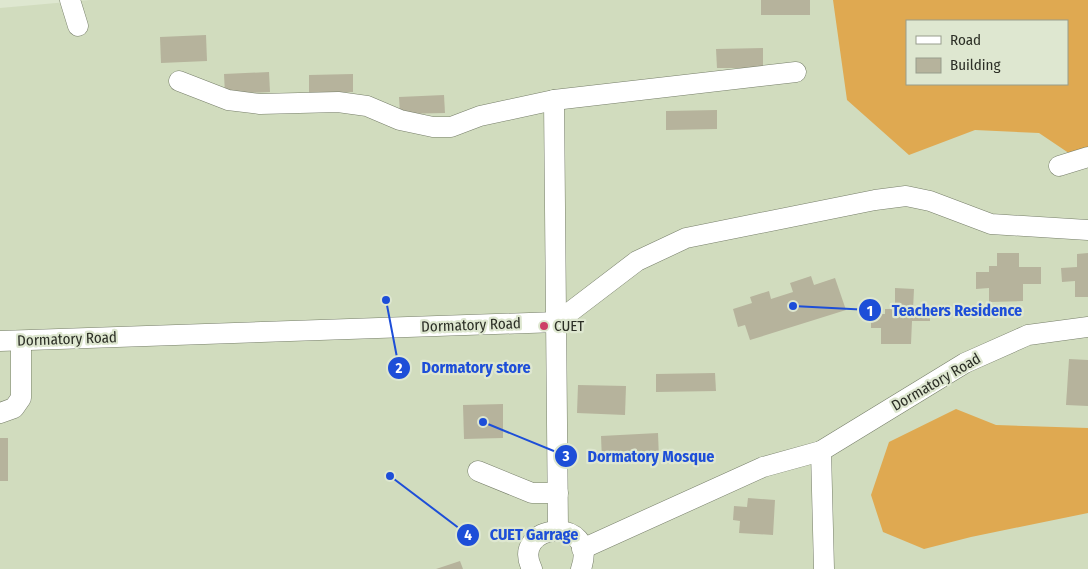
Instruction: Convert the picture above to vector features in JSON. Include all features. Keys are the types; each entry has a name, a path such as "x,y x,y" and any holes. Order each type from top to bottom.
{"street":[{"path":"70,0 78,26"},
{"path":"179,81 228,100 260,104 338,102 367,106 400,120 433,127 450,127 480,116 554,100 796,72"},
{"path":"554,100 558,530"},
{"path":"1059,166 1088,157"},
{"path":"557,322 637,261 686,238 875,200 906,196 930,201 991,224 1088,230"},
{"name":"Dormatory Road","path":"0,341 557,322"},
{"name":"Dormatory Road","path":"582,549 763,467 821,451 964,363 1028,335 1088,327"},
{"path":"0,413 14,408 21,398 20,340"},
{"path":"821,451 824,569"},
{"path":"478,471 532,493 558,493"},
{"path":"532,569 528,556 535,540 549,530 558,530 573,536 582,549 581,569"}],"shaded area":[{"name":"CUET","path":"90,0 1088,0 1088,569 0,569 0,8"},
{"path":"833,0 1088,0 1088,166 1039,133 975,130 909,155 847,100"},
{"path":"956,409 996,425 1088,428 1088,513 971,537 924,549 883,532 871,495 889,442"}],"building":[{"path":"761,0 810,0 810,15 761,15"},
{"path":"206,35 207,61 161,63 160,37"},
{"path":"763,48 763,68 717,68 716,49"},
{"path":"269,72 270,92 225,94 224,74"},
{"path":"353,74 353,92 309,94 309,75"},
{"path":"444,95 445,113 400,114 399,97"},
{"path":"717,110 717,129 666,130 666,111"},
{"path":"997,253 1019,253 1019,267 1041,267 1041,284 1023,284 1023,301 989,302 989,288 976,289 976,272 989,272 989,266 997,266"},
{"path":"1088,253 1088,297 1075,297 1075,281 1062,282 1061,268 1077,267 1077,254"},
{"path":"811,276 814,285 835,278 846,310 750,340 745,325 738,327 733,309 752,303 750,297 769,291 771,299 793,292 790,283"},
{"path":"895,288 914,289 913,310 930,310 930,321 912,321 911,344 881,344 881,328 871,328 871,314 885,314 885,309 895,309"},
{"path":"1069,359 1088,360 1088,406 1066,405"},
{"path":"715,373 716,391 656,392 656,374"},
{"path":"578,385 626,386 625,415 577,413"},
{"path":"503,404 503,438 464,439 463,405"},
{"path":"658,433 659,459 602,461 601,436"},
{"path":"0,438 8,438 8,481 0,481"},
{"path":"748,498 775,500 773,535 739,533 740,521 733,520 734,506 747,507"},
{"path":"460,561 463,569 436,569"}],"place":[{"name":"Dormatory store","path":"386,300"},
{"name":"Teachers Residence","path":"793,306"},
{"name":"CUET","path":"544,326"},
{"name":"Dormatory Mosque","path":"483,422"},
{"name":"CUET Garrage","path":"390,476"}]}
